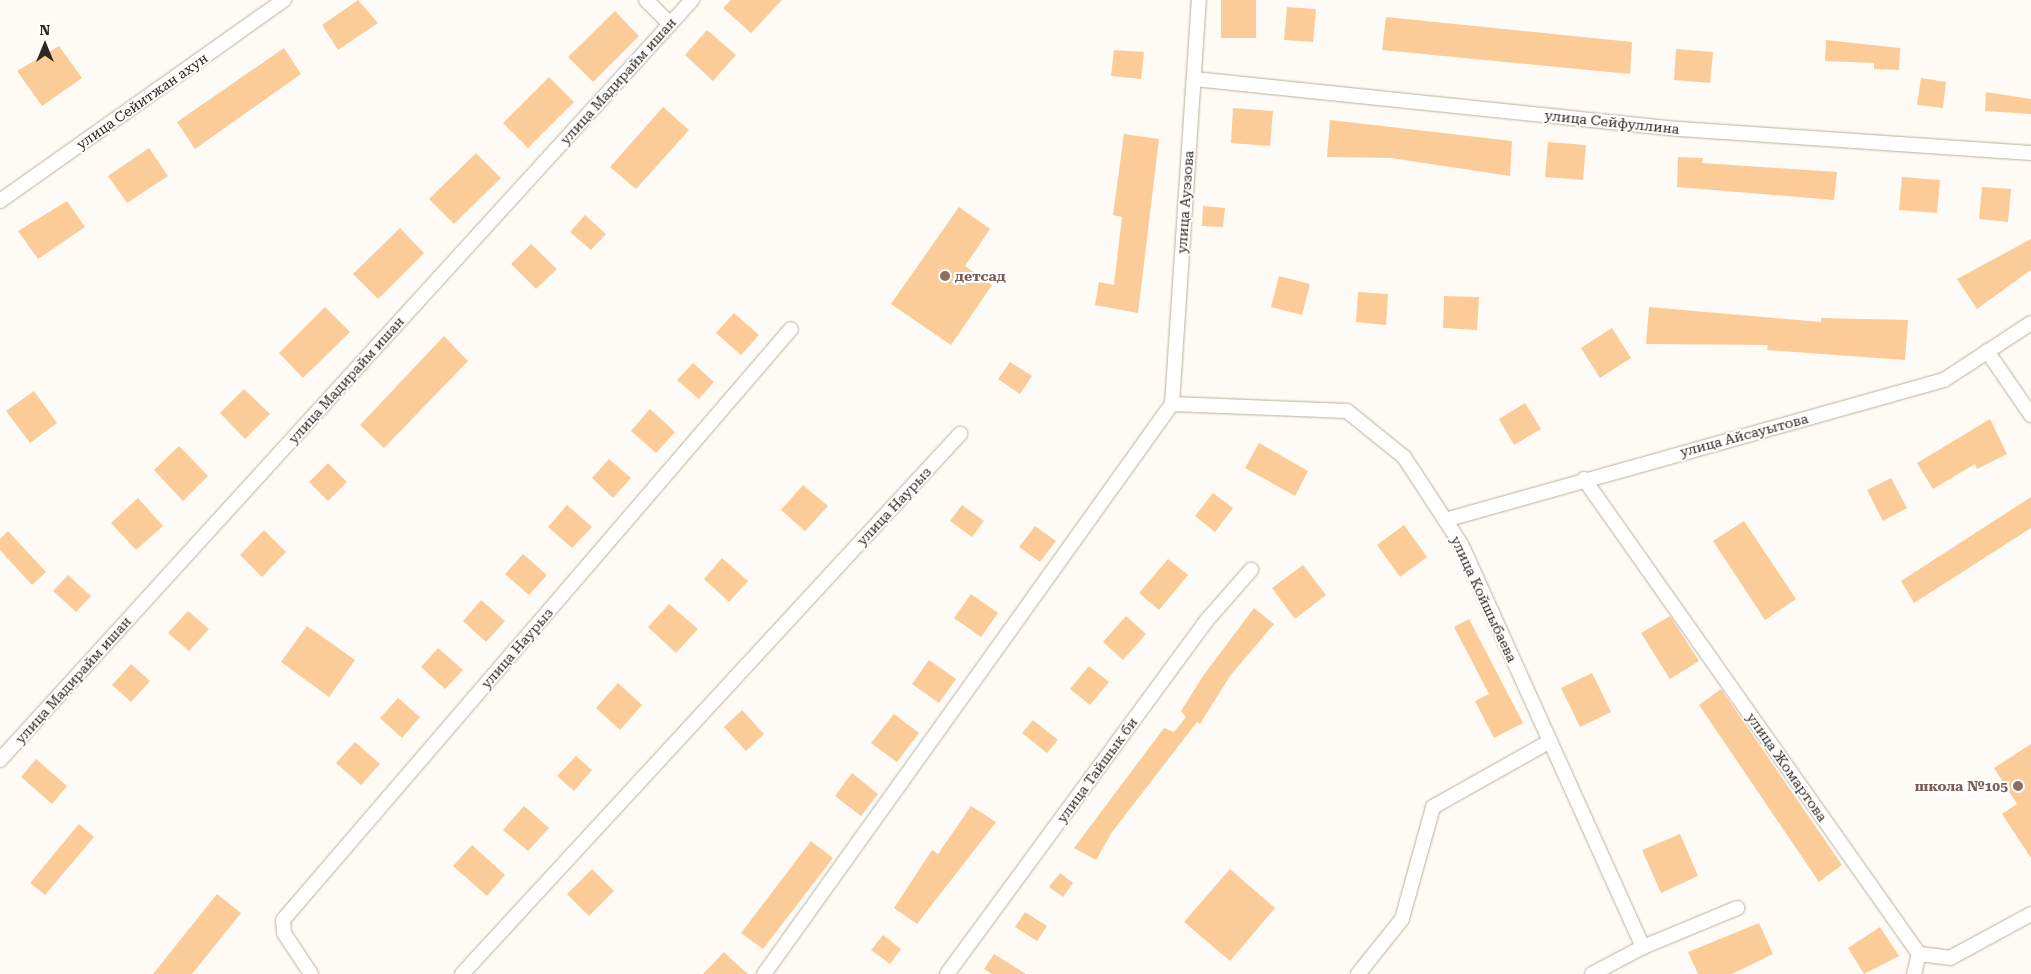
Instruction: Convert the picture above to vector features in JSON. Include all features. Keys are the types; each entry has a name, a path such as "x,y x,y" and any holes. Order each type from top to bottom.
{"street":[{"name":"улица Сейитжан ахун","path":"0,202 284,0"},
{"path":"646,0 670,24"},
{"name":"улица Мадирайм ишан","path":"0,760 692,0"},
{"name":"улица Ауэзова","path":"1172,404 1199,0"},
{"name":"улица Сейфуллина","path":"1194,79 1679,128 2031,153"},
{"name":"улица Айсауытова","path":"1445,520 1584,479 1944,380 2031,323"},
{"name":"улица Наурыз","path":"311,974 284,933 283,920 791,329"},
{"path":"1987,351 2031,415"},
{"path":"764,974 1172,404"},
{"name":"улица Койшыбаева","path":"1172,404 1347,411 1404,458 1461,544 1643,946"},
{"name":"улица Наурыз","path":"462,974 960,434"},
{"name":"улица Жомартова","path":"1584,479 1919,954"},
{"name":"улица Тайшык би","path":"947,974 1207,620 1251,570"},
{"path":"1358,974 1402,919 1433,807 1550,741"},
{"path":"1592,974 1643,946 1737,908"},
{"path":"1914,974 1919,954 1950,958 2031,914"}],"building":[{"path":"358,0 378,23 338,50 322,25"},
{"path":"731,0 782,0 751,33 723,8"},
{"path":"1221,0 1256,0 1256,38 1221,38"},
{"path":"1287,7 1316,9 1313,42 1284,40"},
{"path":"615,11 639,36 593,82 568,57"},
{"path":"1386,17 1632,42 1630,74 1382,50"},
{"path":"707,30 736,55 713,81 685,55"},
{"path":"1826,40 1900,48 1899,70 1874,69 1874,63 1825,61"},
{"path":"59,46 82,78 42,106 17,71"},
{"path":"284,48 301,74 195,149 177,122"},
{"path":"1676,49 1713,52 1710,83 1674,80"},
{"path":"1114,50 1144,52 1141,79 1111,76"},
{"path":"549,77 574,102 528,148 503,123"},
{"path":"1921,78 1946,82 1943,108 1917,105"},
{"path":"1986,92 2031,99 2031,114 1985,111"},
{"path":"663,107 689,130 636,189 610,167"},
{"path":"1233,108 1273,111 1270,146 1231,143"},
{"path":"1330,120 1512,141 1510,176 1391,158 1327,157"},
{"path":"1124,134 1159,139 1138,313 1095,305 1099,282 1114,285 1122,217 1113,215"},
{"path":"1548,142 1586,145 1583,180 1545,177"},
{"path":"149,148 168,176 127,203 108,176"},
{"path":"476,153 501,178 454,224 429,199"},
{"path":"1678,157 1703,158 1702,163 1837,172 1834,200 1677,187"},
{"path":"1902,177 1940,180 1937,213 1899,210"},
{"path":"1982,187 2011,189 2008,222 1979,219"},
{"path":"67,201 85,227 38,259 18,231"},
{"path":"1203,206 1225,208 1223,227 1202,226"},
{"name":"детсад","path":"959,207 990,229 965,266 992,285 951,345 891,304"},
{"path":"585,215 606,234 591,250 570,232"},
{"path":"400,228 424,253 378,299 353,274"},
{"path":"2031,239 2031,270 1977,309 1957,279"},
{"path":"531,244 557,269 536,289 511,264"},
{"path":"1279,276 1310,284 1302,315 1271,307"},
{"path":"1358,292 1388,294 1386,325 1356,322"},
{"path":"1444,296 1479,297 1477,330 1443,328"},
{"path":"325,307 350,332 303,378 279,353"},
{"path":"1649,307 1821,322 1821,318 1908,320 1905,360 1767,350 1768,345 1646,344"},
{"path":"734,313 759,335 741,355 716,333"},
{"path":"1612,328 1631,358 1600,378 1581,348"},
{"path":"444,336 468,361 384,448 360,425"},
{"path":"1010,362 1032,376 1020,394 998,379"},
{"path":"693,363 714,382 699,399 677,380"},
{"path":"244,389 270,414 245,439 220,413"},
{"path":"34,391 57,423 30,443 6,411"},
{"path":"1525,403 1541,429 1514,445 1499,419"},
{"path":"650,409 675,432 656,453 631,431"},
{"path":"1990,419 2007,454 1977,469 1975,464 1933,489 1917,463"},
{"path":"1259,443 1308,471 1295,496 1245,468"},
{"path":"179,446 208,476 183,501 154,470"},
{"path":"609,459 631,478 613,498 592,478"},
{"path":"328,463 347,482 328,501 309,482"},
{"path":"1891,478 1907,508 1883,521 1867,490"},
{"path":"803,485 828,506 805,531 781,510"},
{"path":"1213,493 1233,508 1215,532 1195,516"},
{"path":"2031,497 2031,528 1914,603 1901,581"},
{"path":"138,498 163,526 136,550 111,523"},
{"path":"567,505 592,527 572,548 548,527"},
{"path":"962,505 984,521 972,537 950,521"},
{"path":"1744,521 1796,599 1765,620 1713,541"},
{"path":"1404,525 1427,557 1400,577 1377,545"},
{"path":"1035,526 1056,541 1040,562 1019,547"},
{"path":"264,530 286,552 262,577 240,555"},
{"path":"8,531 46,572 32,585 0,550 0,539"},
{"path":"523,554 547,575 529,595 505,574"},
{"path":"722,558 748,581 729,602 704,579"},
{"path":"1168,559 1188,575 1159,610 1139,593"},
{"path":"1303,565 1326,595 1295,619 1272,588"},
{"path":"68,575 91,596 76,612 53,591"},
{"path":"971,594 998,613 981,637 954,618"},
{"path":"481,600 505,621 486,642 463,621"},
{"path":"669,604 698,629 676,653 648,627"},
{"path":"1254,608 1274,624 1230,676 1200,724 1197,722 1112,832 1096,860 1074,848 1164,728 1174,732 1186,717 1181,711 1203,676"},
{"path":"188,611 209,629 189,651 168,633"},
{"path":"1126,616 1146,634 1123,660 1103,642"},
{"path":"1670,616 1699,661 1670,679 1641,633"},
{"path":"1469,619 1523,723 1494,738 1475,701 1489,694 1454,627"},
{"path":"307,626 355,660 329,697 281,662"},
{"path":"438,648 463,670 445,689 421,667"},
{"path":"929,660 956,679 939,703 912,684"},
{"path":"131,664 150,681 131,702 112,685"},
{"path":"1089,666 1109,682 1090,705 1070,689"},
{"path":"1592,673 1611,712 1580,727 1561,688"},
{"path":"618,683 642,705 620,730 596,708"},
{"path":"1721,689 1842,865 1819,882 1699,705"},
{"path":"398,698 420,717 402,738 380,718"},
{"path":"742,710 764,734 746,751 724,727"},
{"path":"894,714 919,733 897,762 871,743"},
{"path":"1033,720 1058,740 1047,753 1022,733"},
{"path":"355,742 380,764 361,785 336,763"},
{"name":"школа №105","path":"2031,744 2031,858 2002,814 2017,804 1994,768"},
{"path":"576,756 592,770 574,791 557,776"},
{"path":"36,759 67,786 52,804 21,777"},
{"path":"852,773 878,794 861,816 835,796"},
{"path":"524,806 549,828 528,851 503,830"},
{"path":"971,806 996,822 917,924 894,908 932,850 938,854"},
{"path":"79,824 94,837 45,895 30,883"},
{"path":"1680,834 1698,876 1661,893 1642,850"},
{"path":"811,841 833,858 763,949 741,933"},
{"path":"472,845 505,875 487,896 453,866"},
{"path":"592,869 614,891 589,916 567,894"},
{"path":"1230,869 1275,908 1230,961 1184,922"},
{"path":"1060,873 1073,883 1063,897 1049,887"},
{"path":"217,894 241,913 192,974 153,974"},
{"path":"1025,912 1047,926 1037,941 1015,927"},
{"path":"1759,923 1773,954 1732,974 1698,974 1688,952"},
{"path":"1880,927 1899,956 1864,974 1848,948"},
{"path":"883,935 901,949 890,964 871,950"},
{"path":"724,952 731,959 748,974 703,974"},
{"path":"994,954 1026,974 992,974 984,969"}],"place":[{"name":"детсад","path":"945,276"},
{"name":"школа №105","path":"2018,786"}]}
